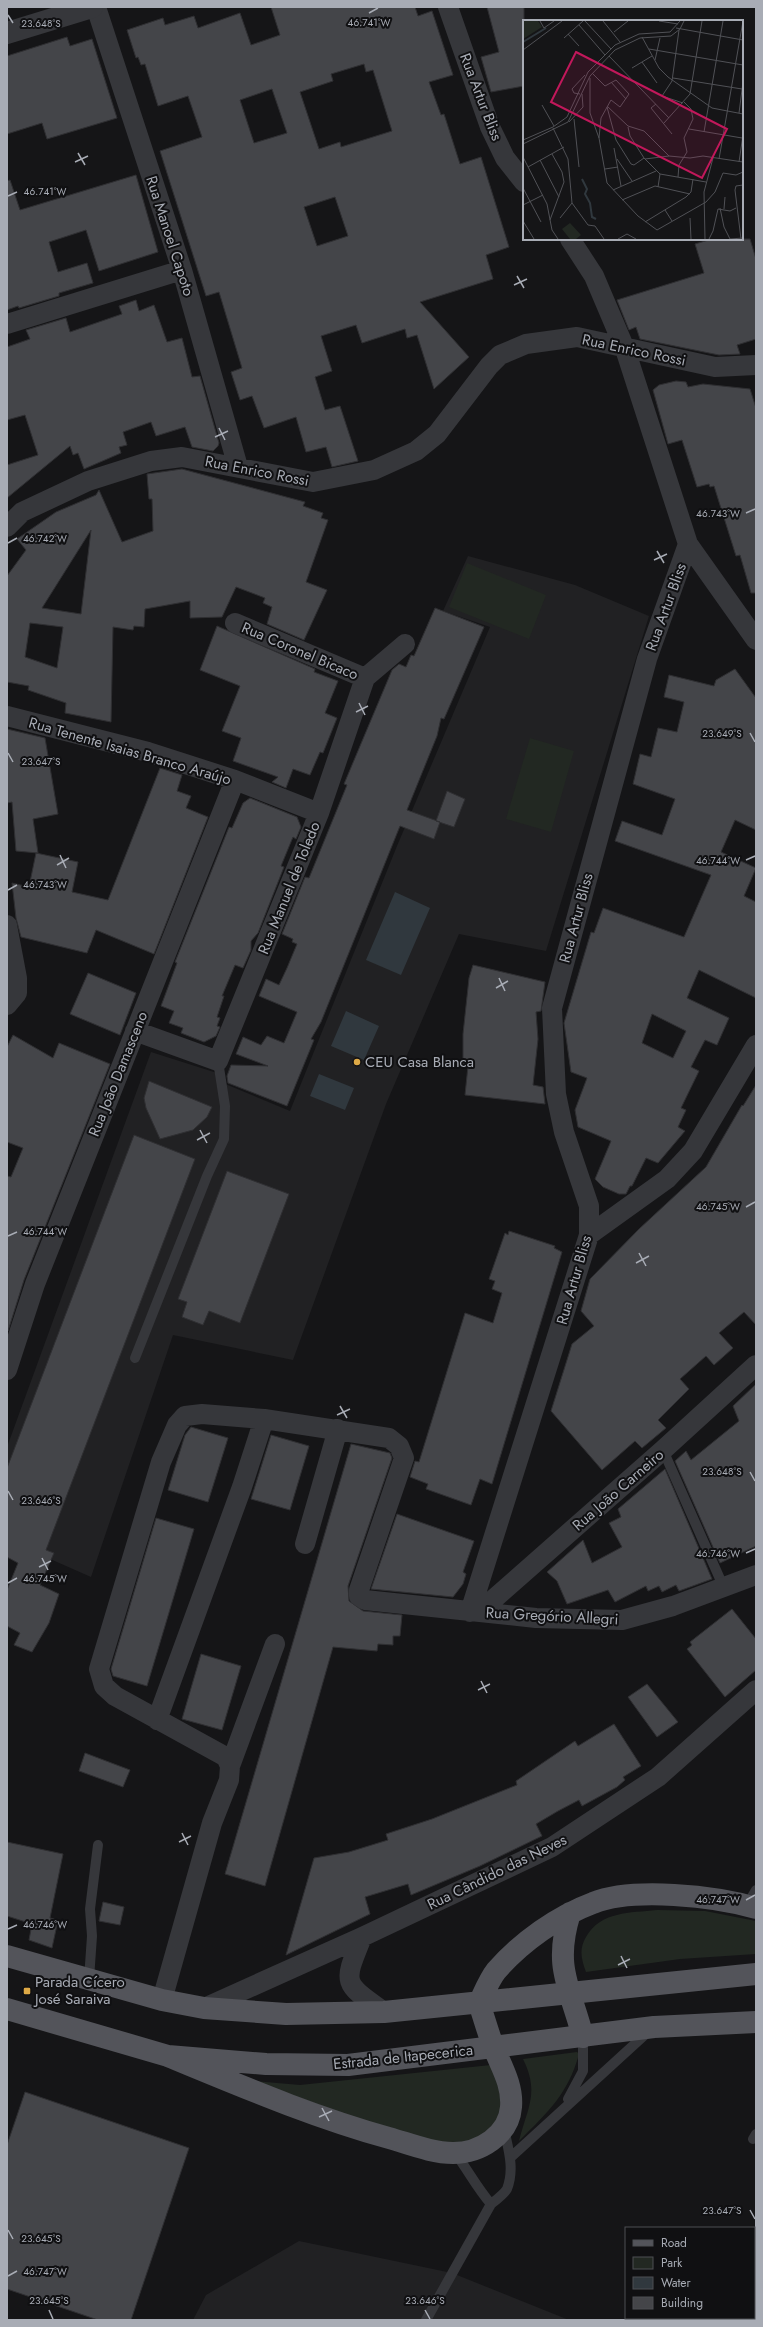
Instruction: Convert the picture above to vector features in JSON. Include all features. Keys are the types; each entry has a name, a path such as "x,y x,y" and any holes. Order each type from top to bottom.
{"main road":[{"path":"168,2056 262,2095 354,2129 439,2152 455,2153 473,2150 490,2143 504,2129 511,2106 510,2089 479,2003 496,1972 539,1933 570,1913 593,1903 634,1895 681,1896 753,1901"},
{"path":"570,1913 563,1935 562,1970 583,2037"},
{"path":"7,1956 162,2000 204,2008 286,2014 384,2012 756,1974"},
{"name":"Estrada de Itapecerica","path":"7,2009 168,2056 266,2064 348,2065 654,2027 756,2022"}],"street":[{"path":"7,33 92,7"},
{"name":"Rua Manoel Capoto","path":"96,7 182,270 238,467"},
{"name":"Rua Artur Bliss","path":"448,7 490,127 505,158 523,181"},
{"name":"Rua Artur Bliss","path":"475,1612 589,1235 588,1206 564,1132 556,1094 552,1008 647,659 688,544 625,349 594,276 571,240"},
{"path":"7,324 182,270"},
{"name":"Rua Enrico Rossi","path":"7,528 22,512 88,481 151,461 182,457 313,482 374,470 416,451 437,434 479,377 500,355 526,344 577,337 625,349 715,367 756,365"},
{"path":"688,544 756,640"},
{"name":"Rua Coronel Bicaco","path":"235,623 365,678"},
{"path":"365,678 405,644"},
{"name":"Rua Manuel de Toledo","path":"218,1062 319,813 365,678"},
{"name":"Rua Tenente Isaias Branco Araújo","path":"7,716 148,752 234,780 319,813"},
{"name":"Rua João Damasceno","path":"7,1370 35,1284 234,780"},
{"path":"7,925 17,978 17,993 7,1005"},
{"path":"135,1031 218,1062"},
{"path":"589,1235 667,1179 693,1151 756,1045"},
{"name":"Rua João Carneiro","path":"475,1612 663,1450 756,1365"},
{"path":"230,1766 226,1757 115,1696 104,1686 99,1669 161,1462 177,1425 185,1416 202,1414 264,1419 338,1429 305,1544"},
{"path":"157,1720 242,1487 264,1419"},
{"name":"Rua Gregório Allegri","path":"338,1429 388,1438 400,1446 404,1458 359,1590 359,1596 364,1600 536,1618 622,1620 648,1614 724,1588 756,1574"},
{"path":"162,2000 212,1823 229,1780 230,1766 275,1644"},
{"name":"Rua Cândido das Neves","path":"204,2008 362,1937 564,1840 658,1777 756,1690"},
{"path":"362,1937 348,1974 350,1983 356,1992 384,2012"}],"lane":[{"path":"135,1358 207,1176 224,1139 226,1106 218,1062"},
{"path":"663,1450 724,1588"},
{"path":"89,1979 92,1936 90,1909 98,1845"},
{"path":"510,2156 654,2027"},
{"path":"564,2107 583,2071 583,2037"},
{"path":"426,2320 491,2204 506,2190 511,2170 510,2156 504,2129"},
{"path":"455,2153 467,2169 477,2188 491,2204"}],"shaded area":[{"name":"CEU Casa Blanca","path":"468,556 575,585 649,616 546,951 459,934 386,1104 293,1360 173,1335 91,1577 7,1540 7,1447 151,1052 217,1073 218,1081 290,1111 397,846 490,627 443,611"},
{"path":"299,2241 452,2273 569,2320 193,2320 206,2295"}],"green space":[{"path":"467,563 546,595 529,639 449,607"},
{"path":"530,738 574,751 551,832 506,819"},
{"path":"657,1910 705,1911 756,1921 756,1954 680,1959 586,1972 582,1958 582,1946 592,1928 600,1922 617,1915"},
{"path":"577,2052 579,2054 569,2080 556,2102 519,2141 528,2110 531,2091 531,2082 523,2059"},
{"path":"491,2065 502,2091 503,2113 481,2139 434,2147 254,2081 300,2085"}],"water":[{"path":"395,892 430,908 401,975 366,960"},
{"path":"346,1011 379,1026 364,1060 331,1046"},
{"path":"319,1074 354,1088 345,1110 310,1096"}],"building":[{"path":"271,7 415,7 418,16 432,11 453,75 429,82 441,115 444,114 460,164 481,157 509,247 486,255 493,279 420,302 469,357 434,389 417,335 407,338 405,329 362,343 356,325 321,336 332,371 315,377 325,410 340,406 358,461 332,467 326,447 306,452 296,417 264,428 252,396 240,400 231,372 242,368 219,292 206,296 160,151 202,137 188,96 158,106 145,64 141,65 138,57 136,58 127,30 163,18 165,25 194,16 198,28 240,13 251,45 280,35","holes":["364,64 366,72 373,70 392,131 341,147 340,142 319,149 300,92 333,81 331,74","272,89 287,133 254,143 240,100","335,197 348,236 317,246 304,207"]},
{"path":"487,7 524,7 523,86 491,92 481,57 499,52"},
{"path":"67,37 70,46 92,39 117,118 47,139 42,123 7,134 7,56"},
{"path":"136,175 158,252 99,271 86,230 49,242 58,272 87,263 93,283 59,293 59,296 7,310 7,181 10,180 20,210"},
{"path":"750,239 756,259 756,339 737,345 740,354 719,355 640,339 636,327 629,330 617,300 704,273 695,244 709,240"},
{"path":"136,300 139,311 154,305 167,342 182,338 192,377 200,376 219,443 218,446 213,451 192,447 185,427 156,436 151,422 123,432 127,445 119,447 121,453 84,469 78,453 73,455 70,446 7,498 7,465 38,455 25,415 7,420 7,347 30,339 26,330 66,318 70,332 122,314 119,306"},
{"path":"676,381 686,382 688,387 703,384 750,389 756,408 756,593 751,593 740,555 736,556 714,486 710,487 709,484 697,487 682,440 668,444 653,390 659,385"},
{"path":"182,469 305,502 303,506 323,513 321,518 328,520 306,582 327,590 304,640 267,624 272,607 263,603 265,598 236,587 222,617 190,618 190,601 145,609 144,627 134,626 133,630 113,627 111,722 65,713 66,703 28,690 29,686 7,682 7,576 26,550 17,539 56,512 96,495 99,490 122,542 153,531 152,499 149,499 147,474","holes":["91,530 81,614 42,608","30,623 63,627 57,668 25,657"]},
{"path":"435,608 484,627 444,719 441,718 437,736 407,810 440,822 434,839 400,826 321,1022 311,1039 314,1040 287,1106 228,1083 227,1076 231,1065 268,1066 236,1054 243,1037 261,1045 267,1036 284,1043 297,1012 259,996 266,979 279,985 287,968 297,944 292,942 293,939 282,934 305,877 309,878 347,785 344,784 392,670 399,664 406,667 411,655 414,656"},
{"path":"217,626 315,669 314,672 338,681 325,713 337,718 323,753 320,752 310,775 293,769 286,788 272,782 278,777 233,761 241,738 222,731 240,686 200,670"},
{"path":"735,669 756,698 756,830 735,820 721,852 756,868 744,896 756,902 756,998 699,970 687,998 729,1018 717,1045 705,1040 691,1067 699,1071 681,1108 686,1110 678,1127 685,1131 658,1163 646,1158 632,1186 630,1186 626,1194 619,1194 603,1187 595,1179 611,1141 578,1127 575,1110 587,1078 571,1072 564,1023 591,932 594,933 603,908 684,937 711,875 615,841 622,821 662,835 675,799 633,784 640,754 651,757 658,728 677,732 684,702 664,697 669,675 714,686 716,680","holes":["652,1014 686,1031 673,1058 642,1043"]},
{"path":"7,729 45,738 58,814 33,819 38,853 16,851 12,802 7,803"},
{"path":"160,768 182,775 177,791 191,796 186,808 208,817 154,954 96,930 87,953 21,937 16,918 12,883 29,887 36,853 78,862 72,892 108,900"},
{"path":"447,791 465,799 454,827 436,821"},
{"path":"250,798 297,817 301,827 296,839 293,837 281,866 284,867 258,933 251,941 251,950 243,968 235,965 222,996 224,996 217,1017 220,1018 217,1026 220,1027 216,1036 204,1042 181,1033 183,1028 169,1023 174,1011 161,1006 177,963 175,962 229,827 232,828 243,803"},
{"path":"473,965 545,982 541,1011 536,1012 538,1039 533,1085 543,1087 545,1104 465,1095 468,1066 463,1066 463,1034 469,978"},
{"path":"88,973 136,993 120,1035 70,1014"},
{"path":"13,1035 53,1058 59,1043 110,1064 24,1280 8,1331 7,1176 11,1177 23,1148 7,1142 7,1047"},
{"path":"149,1081 212,1107 207,1117 193,1130 160,1139 146,1108 144,1098"},
{"path":"756,1085 756,1325 744,1312 719,1333 733,1348 714,1365 706,1356 680,1379 689,1389 658,1420 666,1428 642,1448 635,1441 602,1470 551,1411 572,1344 594,1326 581,1311 590,1279 639,1229 706,1167 742,1105 743,1106"},
{"path":"134,1135 195,1159 46,1550 54,1553 40,1585 59,1594 49,1623 32,1652 14,1645 20,1633 7,1626 7,1590 18,1563 7,1557 7,1468"},
{"path":"227,1171 289,1194 240,1323 209,1311 203,1325 182,1317 187,1302 178,1299"},
{"path":"509,1231 555,1246 554,1248 562,1252 492,1484 480,1479 471,1505 426,1489 428,1484 410,1477 415,1461 419,1462 465,1313 493,1323 502,1293 492,1289 495,1281 489,1279 505,1233 508,1235"},
{"path":"756,1384 756,1546 720,1563 675,1461 686,1451 691,1460 739,1421 733,1406"},
{"path":"191,1427 228,1438 208,1502 168,1490 185,1435"},
{"path":"271,1435 309,1446 290,1510 251,1499"},
{"path":"351,1444 390,1453 392,1458 348,1586 349,1601 363,1611 402,1615 400,1636 393,1636 393,1645 378,1644 377,1651 333,1647 265,1886 225,1874"},
{"path":"665,1469 712,1579 679,1591 676,1585 662,1592 659,1586 648,1591 646,1586 615,1602 608,1590 567,1604 557,1581 547,1572 583,1540 592,1563 622,1547 609,1523 621,1517 618,1509"},
{"path":"397,1514 474,1541 463,1572 466,1574 463,1584 453,1597 371,1589"},
{"path":"156,1518 194,1529 147,1686 113,1676 111,1669"},
{"path":"732,1609 756,1639 756,1670 725,1697 687,1649 692,1645 690,1642"},
{"path":"201,1654 241,1666 222,1730 182,1719"},
{"path":"647,1684 678,1722 657,1737 628,1697"},
{"path":"614,1724 641,1766 623,1777 625,1780 617,1787 582,1806 579,1800 558,1811 536,1824 542,1836 480,1866 411,1895 408,1884 365,1897 370,1914 286,1955 314,1858 349,1852 388,1840 386,1834 432,1819 517,1785 516,1781 575,1741 578,1746"},
{"path":"85,1753 130,1770 123,1787 79,1771"},
{"path":"7,1842 63,1854 50,1918 58,1920 52,1948 29,1940 32,1924 7,1916"},
{"path":"103,1902 124,1907 120,1925 99,1921"},
{"path":"25,2092 189,2148 131,2320 98,2320 7,2289 7,2145"}],"place":[{"name":"CEU Casa Blanca","path":"357,1062"},
{"name":"Parada Cícero José Saraiva","path":"27,1991"}]}
